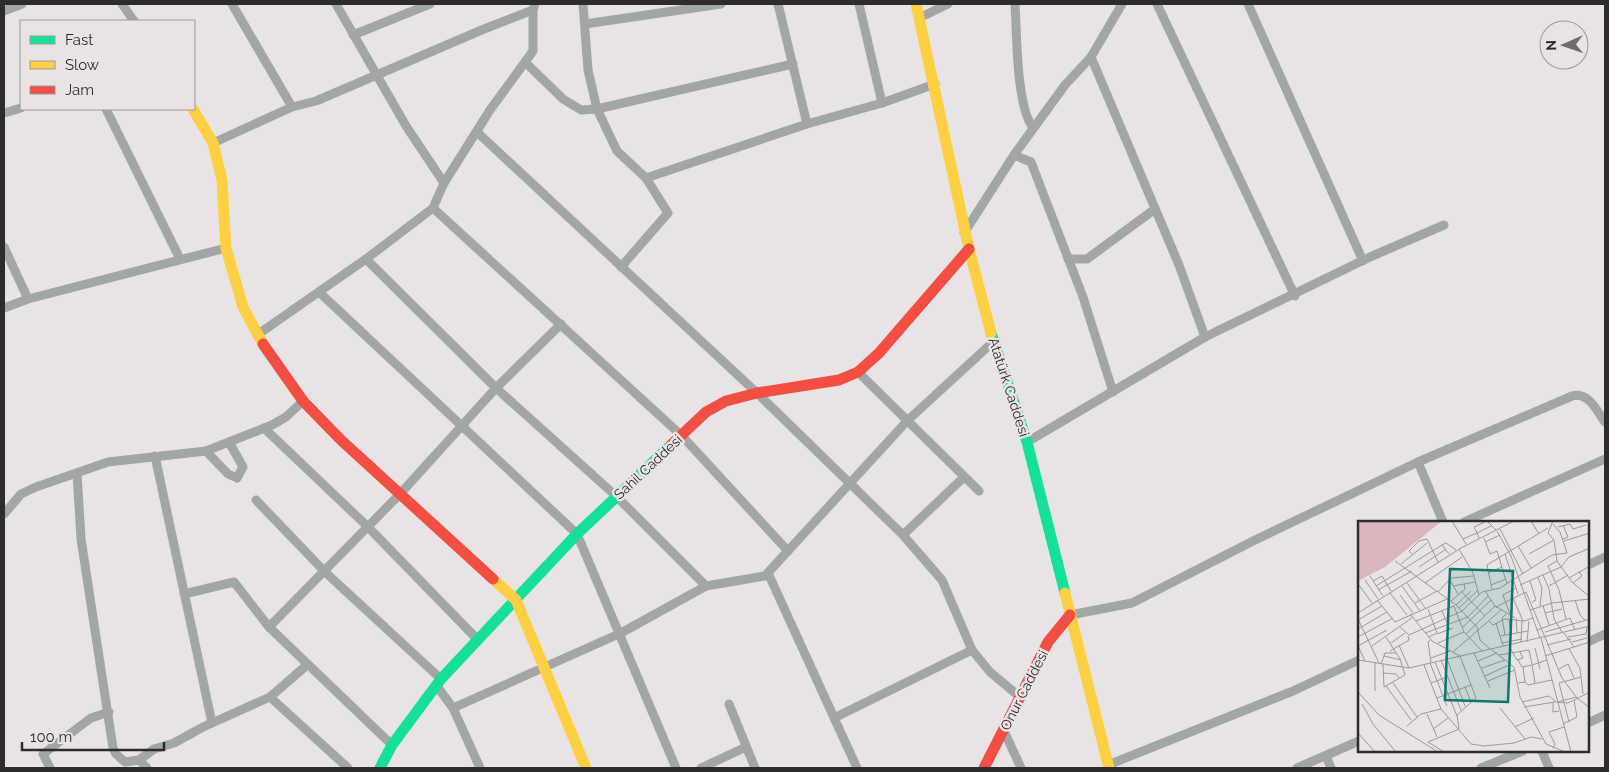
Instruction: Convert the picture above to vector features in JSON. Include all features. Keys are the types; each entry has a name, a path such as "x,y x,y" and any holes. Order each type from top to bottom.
{"street":[{"path":"4,11 22,4"},
{"path":"122,4 133,20"},
{"path":"232,4 292,107"},
{"path":"336,4 406,126 444,183"},
{"path":"353,35 430,4"},
{"path":"583,4 588,70 597,109 617,151 646,178 668,213 621,267"},
{"path":"585,24 721,4"},
{"path":"778,4 807,124"},
{"path":"859,4 882,103"},
{"name":"Atatürk Caddesi","path":"916,4 935,84 968,249 993,342 1027,442 1108,766"},
{"path":"919,18 948,4"},
{"path":"1015,4 1020,78 1024,105 1033,128"},
{"path":"964,233 1014,154 1065,85 1091,57 1122,4"},
{"path":"1157,4 1295,296"},
{"path":"1248,4 1363,261"},
{"path":"213,143 292,107 316,101 534,7 533,51 490,110 478,132 444,183 433,208 366,259 257,335"},
{"path":"1091,57 1155,209 1204,338"},
{"path":"526,63 563,99 581,110 597,109 793,64"},
{"path":"646,178 807,124 882,103 935,84"},
{"path":"4,113 20,108"},
{"path":"106,110 180,259"},
{"path":"194,110 213,143 222,180 226,248 243,307 257,335 303,401 341,440 516,600 586,768"},
{"path":"478,132 757,393 848,484 903,535 942,580 972,650 990,672 1020,697"},
{"path":"1014,154 1031,162 1068,258 1113,392"},
{"path":"433,208 682,436 788,551"},
{"path":"1068,258 1087,258 1155,209"},
{"path":"1027,442 1204,338 1295,296 1363,261 1444,225"},
{"path":"4,247 28,299"},
{"path":"4,308 28,299 226,248"},
{"name":"Sahil Caddesi","path":"380,768 392,745 439,682 577,534 706,412 726,401 757,393 839,380 858,372 879,353 968,249"},
{"path":"366,259 496,388 616,496 706,586"},
{"path":"319,292 577,534 621,634 676,768"},
{"path":"269,627 326,572 496,388 561,324"},
{"path":"453,708 621,634 706,586 765,576 907,421 993,342"},
{"path":"858,372 979,491"},
{"path":"1070,615 1132,603 1253,541 1418,462 1578,394 1585,396 1605,422"},
{"path":"4,514 21,494 36,486 108,462 206,451 264,428 286,417 303,401"},
{"path":"264,428 367,526 478,640"},
{"path":"206,451 228,474 237,478 243,467 229,442"},
{"path":"155,456 212,722"},
{"path":"1466,521 1605,459"},
{"path":"1418,462 1443,521"},
{"path":"77,473 81,539 109,712 116,754 125,762 139,760 154,748 174,744 212,722 270,697 307,665"},
{"path":"903,535 964,477"},
{"path":"256,500 326,572 439,682 480,768"},
{"path":"1589,564 1605,557"},
{"path":"768,573 857,768"},
{"path":"184,594 234,582 269,627 392,745"},
{"name":"Onur Caddesi","path":"984,768 1048,642 1070,615"},
{"path":"1589,642 1605,634"},
{"path":"834,718 972,650"},
{"path":"1108,766 1293,691 1358,660"},
{"path":"270,697 348,768"},
{"path":"729,704 755,768"},
{"path":"50,768 43,754 91,718 109,712"},
{"path":"1589,723 1605,715"},
{"path":"1004,731 1021,768"},
{"path":"1297,768 1358,741"},
{"path":"701,768 746,747"},
{"path":"1481,768 1521,752"},
{"path":"1542,752 1549,768"},
{"path":"1326,756 1331,768"},
{"path":"139,760 147,768"}],"traffic: fast":[{"path":"991,333 1027,442 1065,593"},
{"path":"380,768 392,745 441,679 577,534 671,445"}],"traffic: slow":[{"path":"916,4 969,249 991,333"},
{"path":"194,110 213,143 222,180 226,248 243,307 263,344"},
{"path":"493,579 516,600 586,768"},
{"path":"1065,593 1109,768"}],"traffic: jam":[{"path":"671,445 706,412 726,401 757,393 839,380 858,372 879,353 969,249"},
{"path":"263,344 303,401 341,440 493,579"},
{"path":"984,768 1048,642 1070,615"}]}
